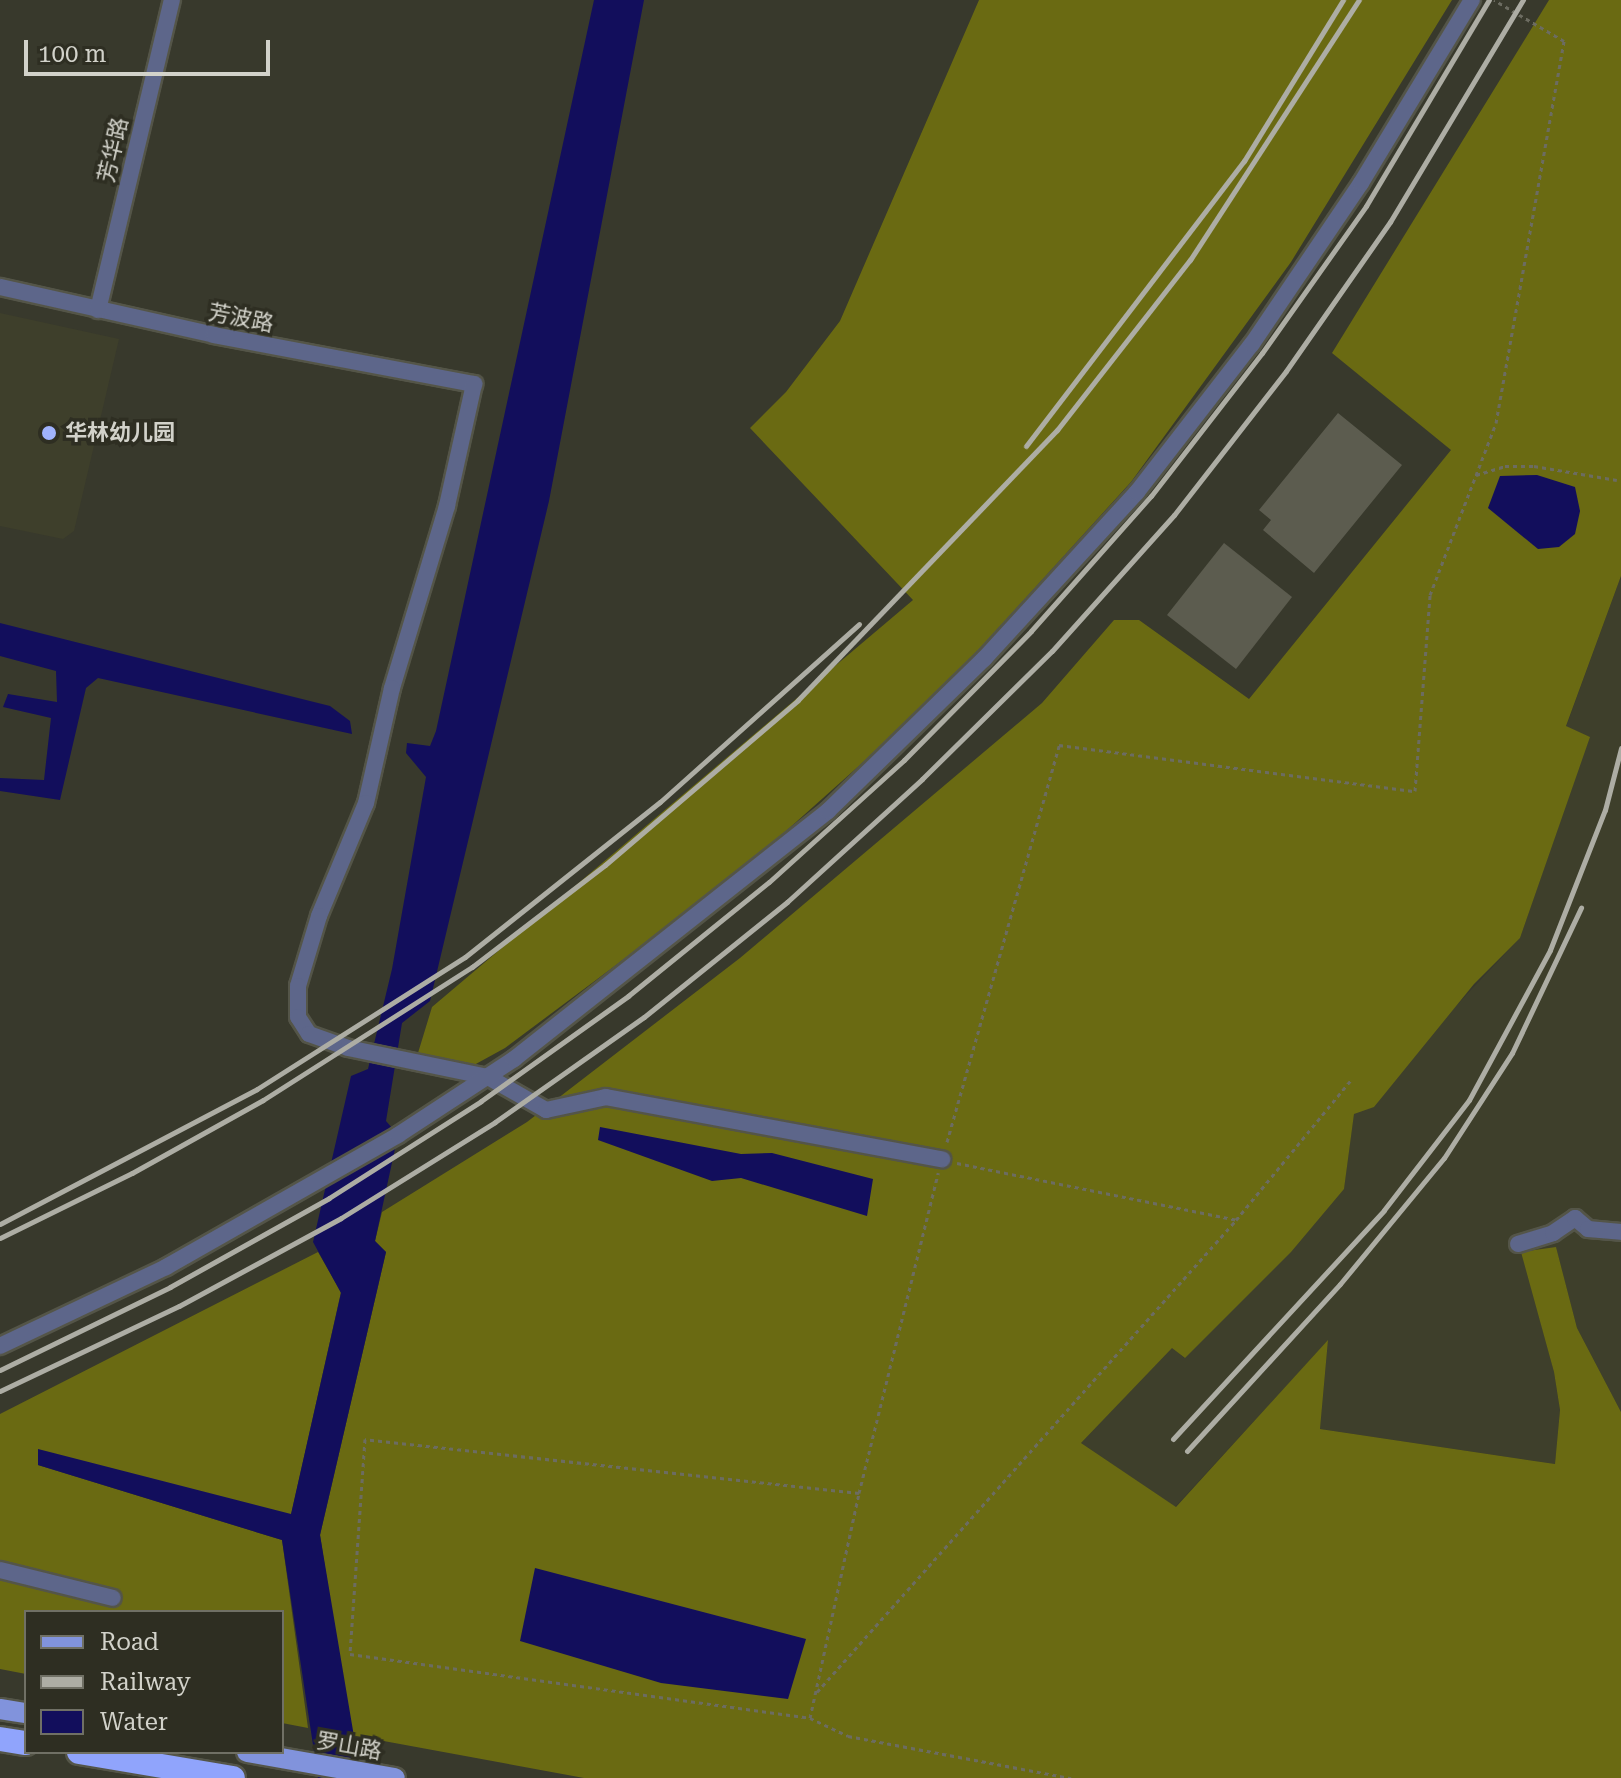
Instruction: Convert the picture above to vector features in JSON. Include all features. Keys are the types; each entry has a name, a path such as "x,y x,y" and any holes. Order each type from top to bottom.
{"highway":[{"path":"0,1739 24,1743"},
{"path":"91,1754 233,1778"}],"main road":[{"path":"0,1709 24,1713"},
{"name":"罗山路","path":"259,1754 395,1778"}],"street":[{"name":"芳华路","path":"98,310 172,0"},
{"path":"0,1346 166,1267 328,1178 488,1077 669,940 828,811 984,659 1116,515 1252,344 1361,183 1472,0"},
{"name":"芳波路","path":"0,287 98,310 474,384 447,506 392,688 366,803 319,916 297,996 298,1017 309,1034 369,1052 488,1077"},
{"path":"488,1077 546,1110 606,1097 942,1159"},
{"path":"1518,1244 1553,1233 1575,1218 1588,1229 1621,1232"},
{"path":"0,1570 113,1598"}],"path":[{"path":"810,1718 859,1493 942,1159 1059,745 1415,791 1430,595 1496,423 1564,41 1494,0"},
{"path":"1476,475 1505,466 1534,466 1617,480"},
{"path":"815,1694 1236,1220 1350,1081"},
{"path":"942,1159 1236,1220"},
{"path":"859,1493 365,1439 350,1654 810,1718 848,1736 1071,1778"}],"shaded area":[{"path":"979,0 1452,0 1291,262 1131,482 935,698 738,874 505,1048 474,1065 418,1053 432,1007 913,600 750,428 786,392 840,321"},
{"path":"1549,0 1621,0 1621,576 1566,726 1590,737 1520,938 1474,984 1374,1107 1354,1114 1344,1189 1291,1252 1185,1358 1172,1348 1081,1443 1176,1507 1328,1340 1320,1429 1555,1464 1560,1410 1554,1372 1521,1252 1556,1247 1577,1328 1621,1412 1621,1778 584,1778 351,1735 320,1535 386,1252 375,1241 382,1212 527,1122 740,958 1042,703 1114,620 1139,620 1249,699 1451,450 1332,353"},
{"name":"华林幼儿园","path":"0,313 119,339 74,531 63,539 0,526"},
{"path":"1621,576 1621,1412 1577,1328 1556,1248 1522,1252 1554,1372 1560,1410 1555,1464 1320,1429 1328,1341 1175,1507 1081,1443 1172,1347 1184,1358 1344,1189 1354,1114 1520,938 1589,737 1566,727"},
{"path":"318,1252 341,1292 291,1515 38,1450 38,1465 282,1540 308,1728 284,1723 284,1610 24,1610 24,1674 0,1669 0,1414"}],"water":[{"path":"594,0 644,0 549,501 430,1001 402,1023 386,1121 398,1135 375,1241 386,1252 320,1535 361,1778 318,1778 282,1540 38,1465 38,1449 291,1514 341,1293 313,1242 351,1076 368,1069 392,969 426,777 406,753 407,743 430,746 436,731"},
{"path":"1537,475 1575,487 1580,511 1575,534 1559,547 1538,549 1488,508 1500,476"},
{"path":"0,623 330,706 350,721 352,734 98,678 86,688 60,800 0,791 0,778 44,780 51,718 3,707 8,694 57,702 56,671 0,656"},
{"path":"600,1127 741,1154 772,1153 873,1179 867,1216 741,1178 712,1181 598,1140"},
{"path":"535,1568 806,1639 788,1699 661,1683 520,1641"}],"building":[{"path":"1338,413 1402,465 1314,573 1263,530 1271,520 1259,510"},
{"path":"1224,543 1292,597 1236,669 1167,615"}],"railway":[{"path":"1026,446 1244,161 1343,0"},
{"path":"0,1238 132,1173 263,1100 472,967 605,865 798,700 1057,430 1190,260 1359,0"},
{"path":"0,1370 170,1287 329,1198 481,1101 628,996 769,882 904,760 1031,631 1151,496 1262,353 1366,206 1489,0"},
{"path":"0,1391 179,1306 341,1218 495,1122 644,1017 787,902 922,779 1052,651 1174,515 1286,371 1390,222 1523,0"},
{"path":"0,1224 257,1089 465,957 660,802 859,624"},
{"path":"1173,1439 1384,1210 1469,1100 1550,950 1605,810 1621,748"},
{"path":"1187,1451 1340,1284 1444,1158 1512,1053 1581,908"}],"place":[{"name":"华林幼儿园","path":"49,433"}]}
